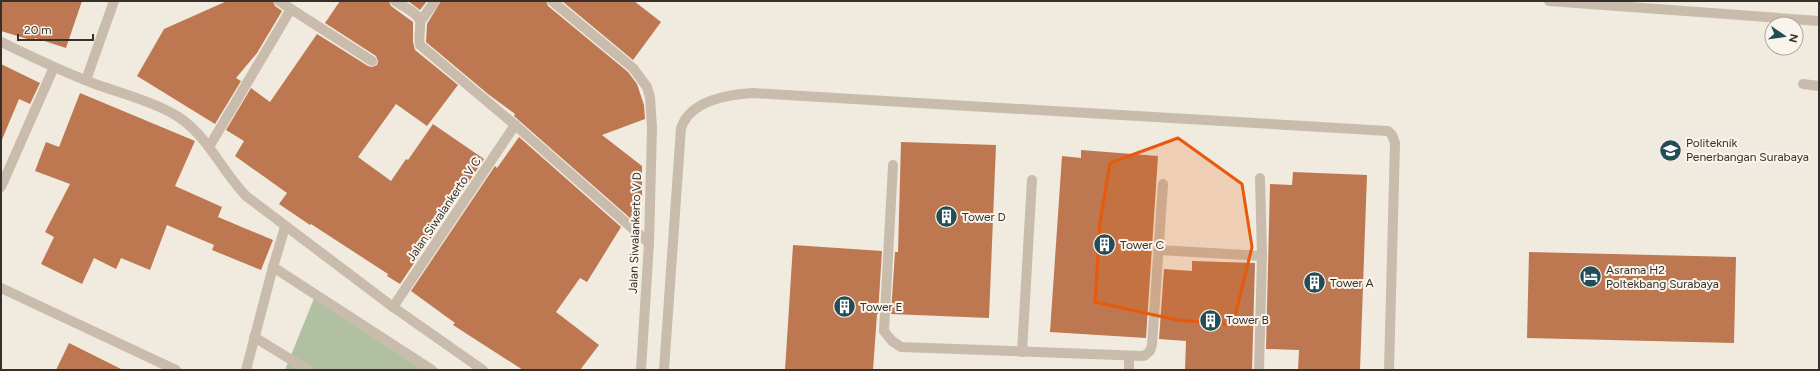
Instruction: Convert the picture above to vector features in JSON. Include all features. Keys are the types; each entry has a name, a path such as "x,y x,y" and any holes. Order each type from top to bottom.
{"street":[{"path":"86,80 114,1"},
{"path":"279,1 372,61"},
{"path":"395,1 418,17 420,22"},
{"path":"435,1 420,22 418,39 420,45 515,125 649,243"},
{"name":"Jalan Siwalankerto V D","path":"552,1 633,68 642,78 650,97 652,128 649,243 641,370"},
{"path":"1548,1 1819,21"},
{"path":"209,147 291,9"},
{"path":"1,42 54,67 158,107 179,117 195,130 209,147 226,174 240,190 285,227 483,370"},
{"path":"1,187 54,67"},
{"path":"1804,84 1819,86"},
{"path":"664,370 681,128 688,116 695,110 711,101 724,96 752,93 1388,131 1392,135 1395,143 1389,370"},
{"name":"Jalan Siwalankerto V C","path":"394,307 515,125"},
{"path":"893,165 884,331 892,341 902,347 1144,356 1150,351 1152,345 1163,184"},
{"path":"1259,370 1262,256 1260,178"},
{"path":"1022,352 1032,180"},
{"path":"246,370 285,227"},
{"path":"1159,250 1262,256"},
{"path":"273,267 432,370"},
{"path":"1,288 176,370"},
{"path":"254,337 308,370"},
{"path":"1129,356 1129,370"}],"highlighted area":[{"path":"1178,138 1242,184 1252,247 1233,325 1177,320 1095,302 1100,222 1110,163"}],"green space":[{"path":"315,296 440,370 285,370"}],"building":[{"path":"1,1 82,1 66,48 35,38 34,41 1,31"},
{"path":"227,1 273,1 275,6 282,11 257,53 236,78 241,81 215,124 137,76 164,29"},
{"path":"340,1 389,1 391,6 413,22 413,42 415,50 458,85 427,126 396,104 358,157 391,181 406,159 408,160 433,124 484,159 400,284 387,276 388,274 279,204 287,193 235,156 244,141 226,130 251,88 270,102 317,34 368,66 372,67 377,65 378,61 376,56 325,23"},
{"path":"408,1 427,1 420,10"},
{"path":"441,1 546,1 548,6 628,72 637,84 644,105 645,119 602,135 642,166 642,200 630,218 514,116 515,114 488,94 426,42 427,24"},
{"path":"562,1 634,1 661,22 633,60"},
{"path":"1,64 40,83 30,104 19,99 1,142"},
{"path":"80,93 195,141 175,186 222,207 218,217 273,240 261,270 212,250 214,245 167,225 150,270 121,258 116,269 94,258 82,284 41,264 54,237 45,232 70,184 35,171 46,142 59,147"},
{"path":"519,137 621,227 587,282 580,278 556,312 599,345 580,370 523,370 453,325 455,323 411,291 495,166 497,168"},
{"name":"Tower D","path":"901,142 996,145 989,318 891,314 895,252 898,252"},
{"name":"Tower C","path":"1081,150 1158,156 1146,338 1050,332 1062,156 1081,158"},
{"name":"Tower A","path":"1293,172 1367,175 1360,370 1298,370 1299,350 1266,349 1270,184 1292,185"},
{"name":"Tower E","path":"793,245 882,251 873,370 785,370"},
{"path":"1529,252 1736,257 1734,343 1527,338"},
{"name":"Tower B","path":"1192,261 1255,263 1252,370 1185,370 1186,341 1159,339 1164,269 1192,271"},
{"path":"69,343 123,370 56,370"}],"place":[{"name":"Politeknik Penerbangan Surabaya","path":"1670,150"},
{"name":"Tower D","path":"946,217"},
{"name":"Tower C","path":"1104,245"},
{"name":"Asrama H2 Poltekbang Surabaya","path":"1590,277"},
{"name":"Tower A","path":"1315,283"},
{"name":"Tower E","path":"844,307"},
{"name":"Tower B","path":"1210,320"}]}
